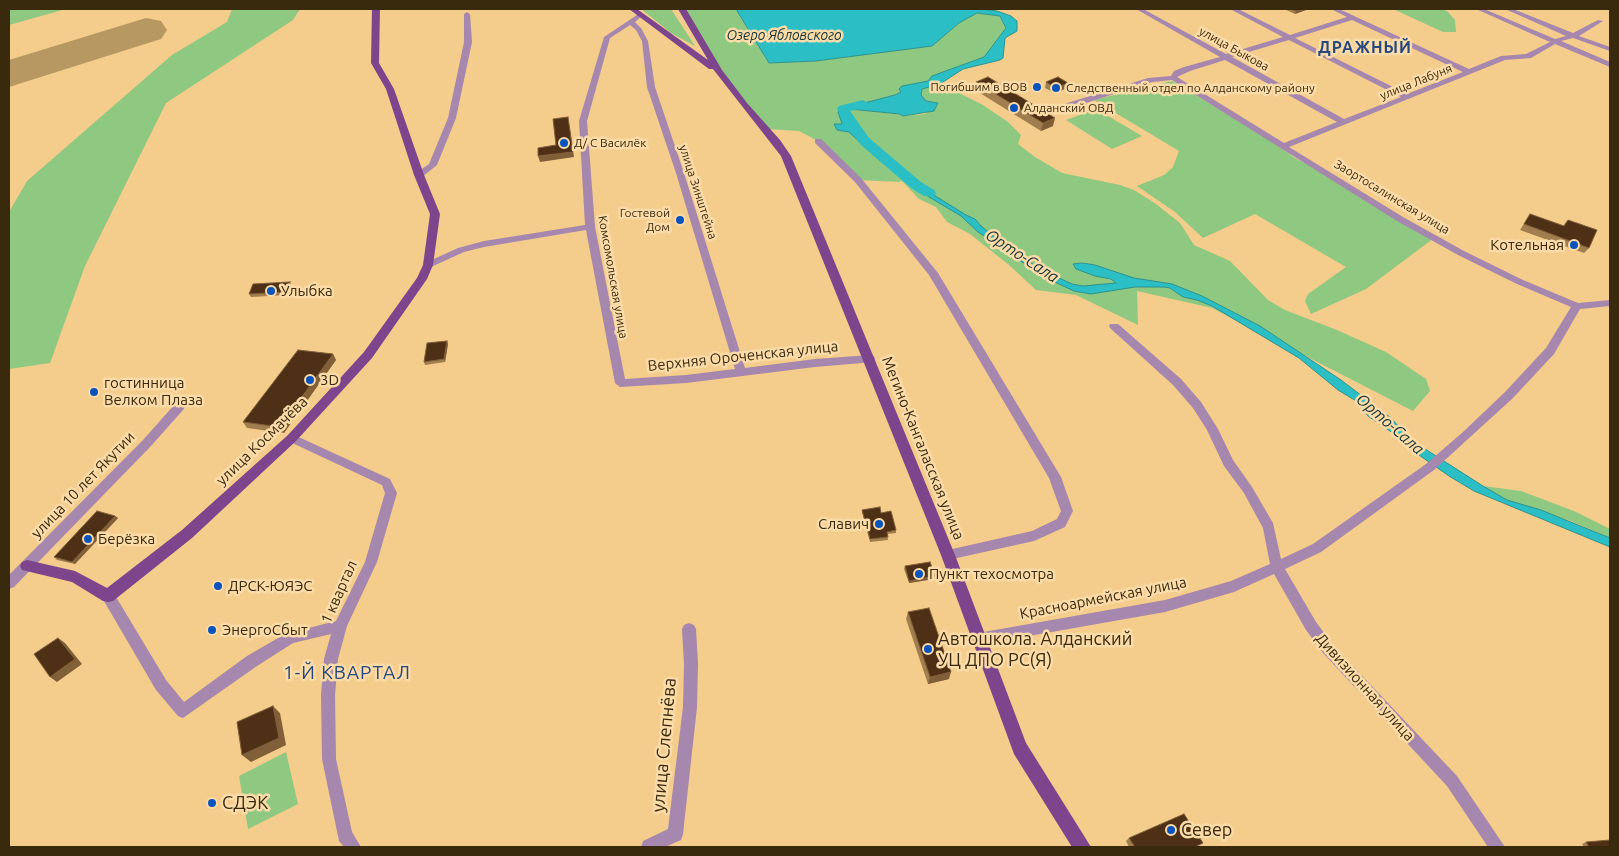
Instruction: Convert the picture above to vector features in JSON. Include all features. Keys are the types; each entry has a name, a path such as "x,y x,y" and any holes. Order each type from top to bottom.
{"main road":[{"name":"улица Космачёва","path":"108,596 187,534 292,438 368,355 404,306 428,265 435,214 419,174 390,89 375,63 376,9"},
{"name":"Мегино-Кангаласская улица","path":"682,9 718,71 744,105 778,142 786,156 948,555 1020,748 1082,847"},
{"name":"Мегино-Кангаласская улица","path":"636,12 718,71"},
{"path":"26,566 75,577 108,596"}],"street":[{"name":"улица Быкова","path":"1139,9 1345,124"},
{"path":"1232,9 1407,97"},
{"path":"1334,9 1469,72"},
{"path":"1479,9 1610,65"},
{"path":"1508,9 1572,36 1610,48"},
{"name":"Комсомольская улица","path":"620,383 590,227 583,121 607,37 632,22 636,12"},
{"path":"419,174 433,165 452,118 468,42 467,14"},
{"path":"1064,107 1151,80 1173,78 1177,73 1187,68 1352,18"},
{"name":"улица Лабуня","path":"1284,146 1345,124 1504,58 1528,56 1600,21"},
{"name":"улица Зинштейна","path":"632,22 646,41 651,87 680,173 741,372"},
{"name":"Заортосалинская улица","path":"1173,78 1400,219 1454,249 1520,282 1577,306 1610,303"},
{"path":"818,141 858,180 933,273 1055,477 1067,511 1061,522 1034,536 948,555"},
{"path":"428,265 461,250 484,244 590,227"},
{"name":"Красноармейская улица","path":"978,639 1165,606 1234,586 1317,548 1430,467 1510,395 1550,351 1577,306"},
{"name":"Дивизионная улица","path":"1114,326 1177,382 1196,405 1212,429 1228,463 1248,490 1269,527 1277,567 1311,626 1328,649 1452,781 1497,847"},
{"name":"Верхняя Ороченская улица","path":"620,383 686,379 870,359"},
{"name":"улица 10 лет Якутии","path":"9,583 147,443 179,407"},
{"name":"1 квартал","path":"292,438 386,482 391,493 371,562 340,626 330,668 328,695 329,758 345,835 352,847"},
{"path":"108,596 160,685 183,711 252,661 290,638 340,626"},
{"name":"улица Слепнёва","path":"648,847 675,834 690,707 691,664 689,629"}],"green space":[{"path":"9,9 66,9 9,25"},
{"path":"232,9 300,9 293,20 166,103 85,266 50,363 9,369 9,212 27,181 172,55 227,22"},
{"path":"641,9 671,9 695,46 671,33"},
{"path":"682,9 738,9 737,12 769,63 816,61 932,46 959,23 977,13 1000,16 1006,28 984,57 932,76 928,81 907,85 901,92 895,95 845,109 900,114 904,116 925,114 936,108 938,103 926,101 921,95 922,89 940,84 959,93 983,105 1008,122 1021,135 1018,144 1035,157 1062,173 1120,185 1134,190 1180,223 1194,245 1230,261 1268,300 1285,310 1386,352 1426,379 1430,391 1413,411 1212,308 1137,291 1138,325 1076,295 1036,290 1009,265 970,234 947,222 936,207 919,199 903,182 897,179 901,182 858,180 818,141 799,131 767,129 759,121 694,32"},
{"path":"1393,9 1441,9 1447,11 1455,20 1456,32 1443,32"},
{"path":"1172,81 1261,134 1295,158 1337,180 1434,238 1366,289 1311,314 1305,301 1308,294 1346,267 1255,214 1203,238 1175,212 1137,186 1164,175 1173,167 1179,151 1094,100"},
{"path":"1096,109 1142,136 1112,149 1066,120"},
{"path":"1483,486 1521,491 1574,511 1610,529 1610,538 1571,521 1507,500"},
{"path":"286,752 298,804 248,829 239,776"}],"water":[{"name":"Озеро Ябловского","path":"738,9 980,9 997,11 1011,16 1017,21 1017,31 1005,38 1003,58 963,69 940,84 922,89 921,95 926,101 938,103 934,111 903,116 900,114 849,109 843,113 846,121 855,132 864,137 903,176 975,219 1012,251 1044,271 1072,284 1083,286 1116,283 1111,279 1095,276 1076,269 1073,264 1095,265 1134,278 1172,284 1202,296 1260,326 1341,380 1391,418 1422,447 1483,486 1507,500 1541,510 1610,538 1610,547 1474,491 1449,476 1368,416 1358,402 1338,390 1299,358 1212,306 1183,297 1170,288 1135,287 1091,294 1074,291 1046,278 1033,268 1002,251 995,243 978,232 961,216 919,191 879,160 849,132 837,130 834,124 842,124 838,112 841,109 895,95 901,92 899,89 902,86 928,81 932,76 984,57 1006,28 1000,16 977,13 959,23 932,46 816,61 769,63 737,11"}],"building":[{"path":"988,77 1055,118 1043,123 976,82"},
{"path":"1058,77 1068,83 1056,88 1046,82"},
{"name":"Д/ С Василёк","path":"568,117 573,152 538,156 538,148 556,145 553,119"},
{"path":"1530,214 1564,226 1568,220 1597,230 1589,248 1524,224"},
{"name":"Улыбка","path":"290,282 285,292 249,294 253,284"},
{"path":"447,341 444,359 424,362 427,343"},
{"path":"298,350 333,354 280,427 243,422"},
{"name":"Славич","path":"880,507 881,513 891,511 896,530 887,532 888,537 870,539 862,510"},
{"name":"Берёзка","path":"97,511 115,516 72,562 54,557"},
{"name":"Пункт техосмотра","path":"930,562 935,576 909,581 905,566"},
{"name":"Автошкола. Алданский УЦ ДПО РС(Я)","path":"929,608 951,672 930,677 908,612"},
{"path":"58,638 75,659 50,677 34,654"},
{"path":"273,706 279,738 242,755 237,722"},
{"name":"Север","path":"1184,814 1203,843 1195,847 1135,847 1129,838"},
{"path":"1610,840 1610,847 1589,847 1586,842"}],"waterway":[{"name":"Орто-Сала","path":"863,104 843,109 864,141 916,185 929,193"}],"runway":[{"path":"9,74 146,30"}],"place":[{"name":"Погибшим в ВОВ","path":"1037,87"},
{"name":"Следственный отдел по Алданскому району","path":"1056,88"},
{"name":"Алданский ОВД","path":"1014,108"},
{"name":"Д/ С Василёк","path":"564,143"},
{"name":"Гостевой Дом","path":"680,220"},
{"name":"Котельная","path":"1574,245"},
{"name":"Улыбка","path":"271,291"},
{"name":"3D","path":"310,380"},
{"name":"гостинница Велком Плаза","path":"94,392"},
{"name":"Славич","path":"879,524"},
{"name":"Берёзка","path":"88,539"},
{"name":"Пункт техосмотра","path":"919,574"},
{"name":"ДРСК-ЮЯЭС","path":"218,586"},
{"name":"ЭнергоСбыт","path":"212,630"},
{"name":"Автошкола. Алданский УЦ ДПО РС(Я)","path":"928,649"},
{"name":"СДЭК","path":"212,803"},
{"name":"Север","path":"1171,830"}],"district":[{"name":"ДРАЖНЫЙ","path":"1365,48"},
{"name":"1-Й КВАРТАЛ","path":"347,673"}]}
